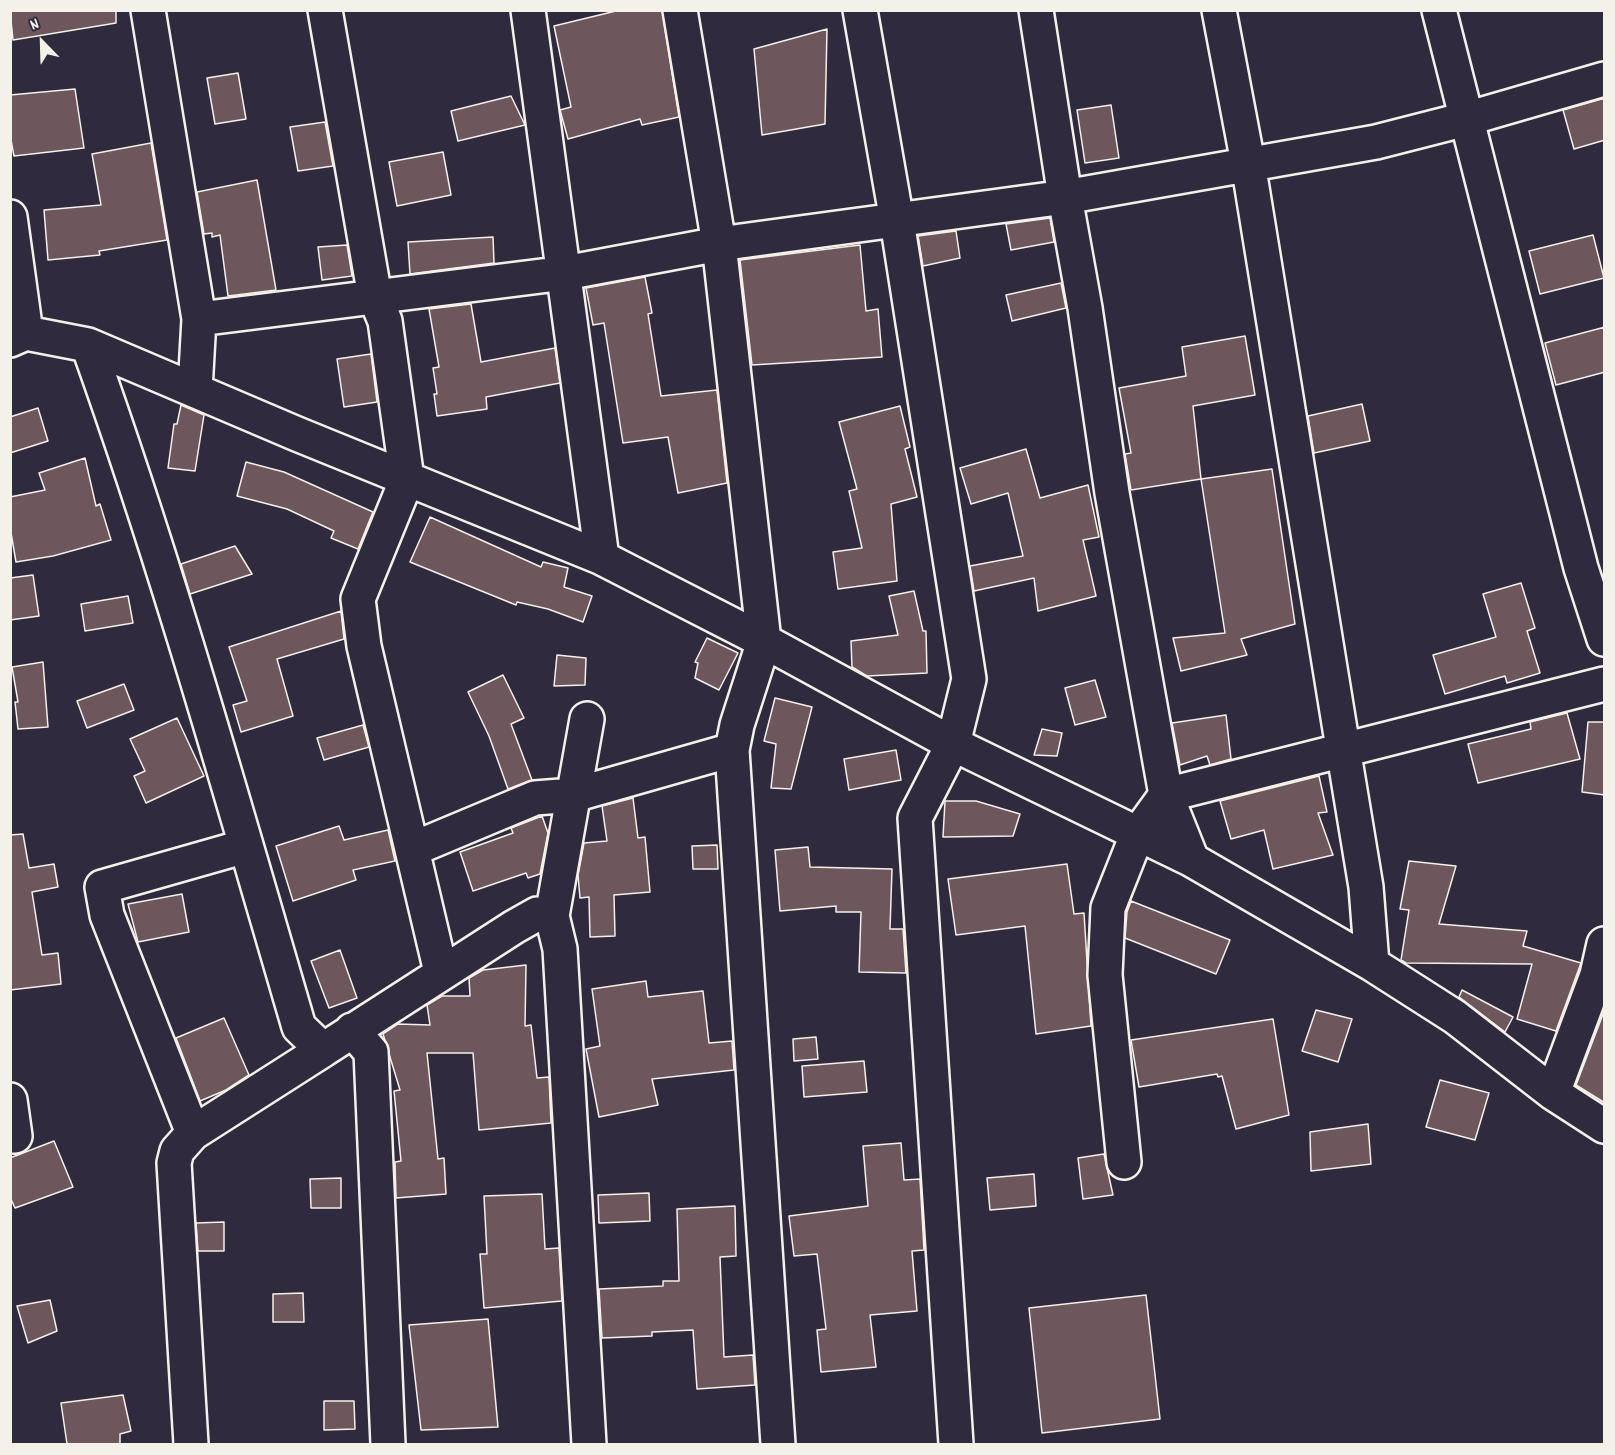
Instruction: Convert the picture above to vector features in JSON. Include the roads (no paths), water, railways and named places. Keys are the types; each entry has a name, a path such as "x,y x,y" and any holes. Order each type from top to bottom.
{"street":[{"path":"148,10 199,319 195,390"},
{"path":"325,10 375,297 386,321 407,479 358,599 364,646 441,972"},
{"path":"528,10 602,558"},
{"path":"680,10 719,244 764,641 737,725 732,750 778,1444"},
{"path":"860,10 897,221 969,679 953,744 915,818 956,1444"},
{"path":"1036,10 1085,308 1114,505 1166,795 1192,860"},
{"path":"1219,10 1248,164 1366,886 1372,964"},
{"path":"1439,10 1581,568 1605,639"},
{"path":"199,319 565,273 719,244 1065,197 1376,142 1605,79"},
{"path":"10,217 18,336 88,345 602,558 764,641 953,744 1192,860 1372,964 1455,1017 1553,1093 1605,1126"},
{"path":"88,345 165,572 299,1027 323,1050"},
{"path":"1124,1162 1105,975 1108,908 1137,835 1166,795 1605,684"},
{"path":"587,719 552,916 560,949 589,1444"},
{"path":"413,849 535,798 574,795 732,750"},
{"path":"193,1133 107,915 102,887 246,846"},
{"path":"191,1444 174,1163 177,1151 193,1133 441,972 537,914 552,916"},
{"path":"1553,1093 1597,975 1605,944"},
{"path":"352,1030 371,1052 388,1444"},
{"path":"10,1100 15,1136"}]}
